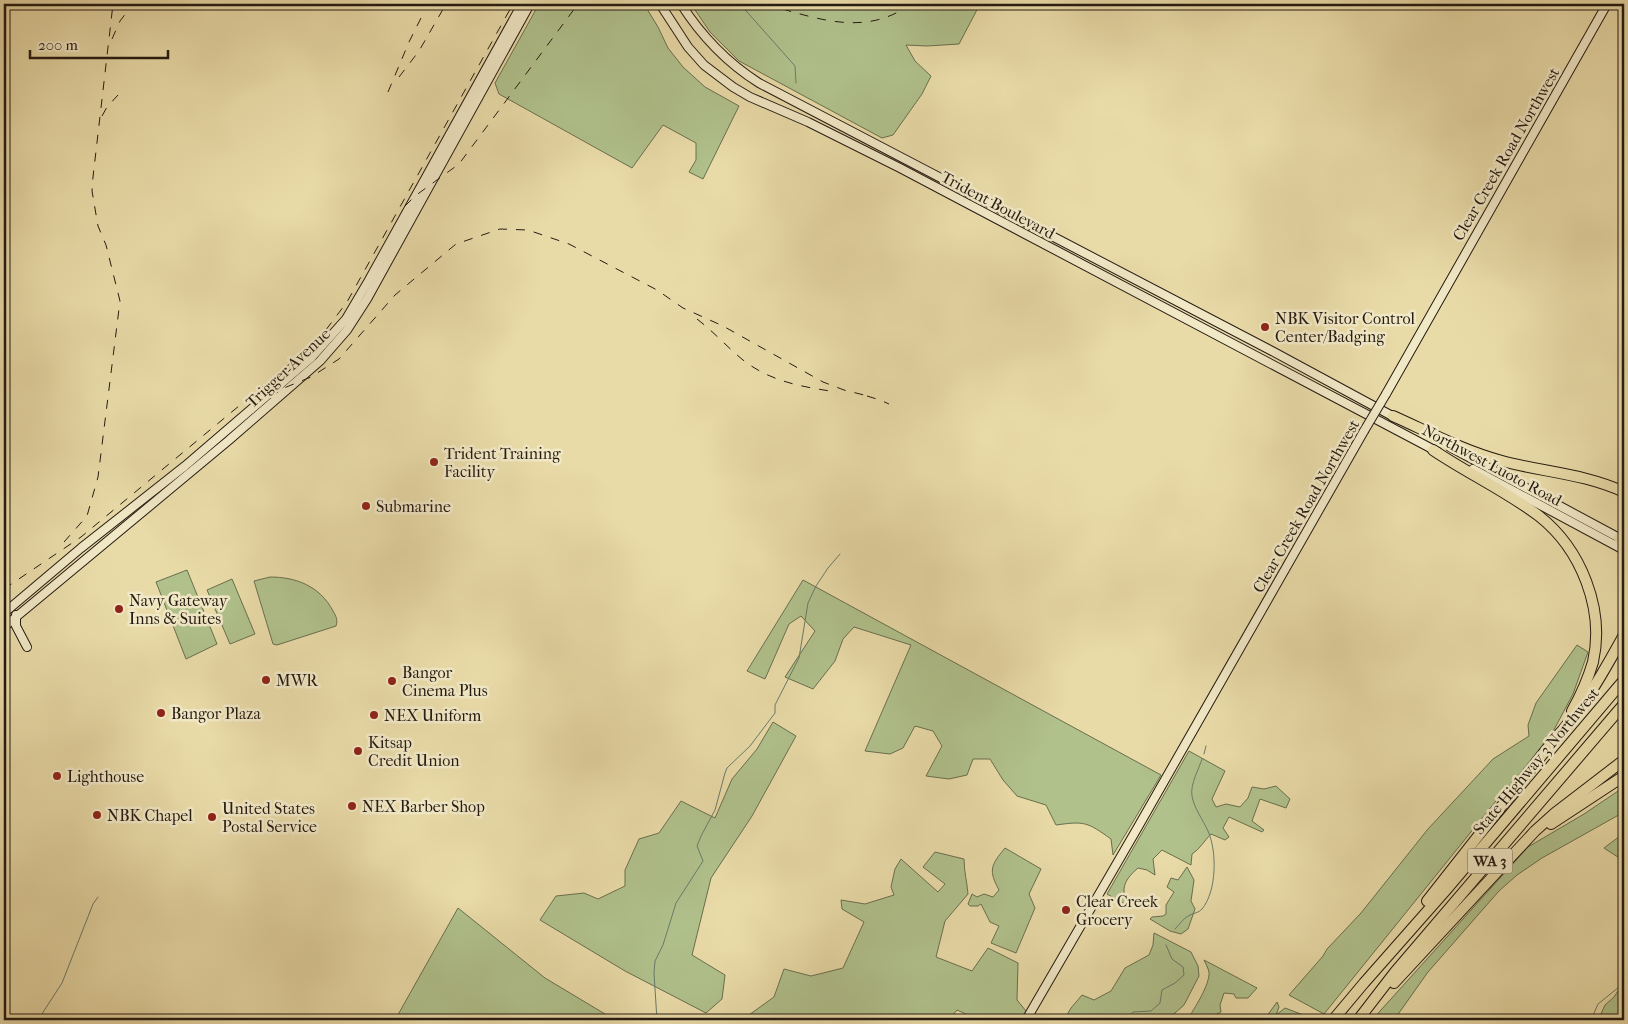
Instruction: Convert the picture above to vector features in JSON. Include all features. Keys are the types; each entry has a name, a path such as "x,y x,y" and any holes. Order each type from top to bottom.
{"highway":[{"path":"1393,416 1481,454 1502,461 1593,480 1624,492"},
{"path":"1433,450 1523,505 1544,521 1565,543 1584,575 1593,604 1595,623 1593,661 1580,696 1553,741"},
{"path":"1364,983 1553,741 1570,723 1588,698 1624,635"},
{"name":"State Highway 3 Northwest","path":"1333,1020 1624,680"},
{"name":"State Highway 3 Northwest","path":"1358,1020 1395,972 1624,704"},
{"path":"1358,1020 1526,840 1555,813 1624,760"},
{"path":"1517,851 1558,819 1624,776"}],"main road":[{"name":"Trigger Avenue","path":"4,613 81,548 228,430 311,358 332,336 346,319 369,280 522,4"},
{"name":"Trigger Avenue","path":"4,627 16,615 228,441 320,361 337,343 367,299 530,4"},
{"name":"Trident Boulevard","path":"660,4 688,47 704,65 750,97 808,122 900,168 1347,404"},
{"name":"Trident Boulevard","path":"681,4 719,54 737,69 759,83 1352,394"},
{"name":"Clear Creek Road Northwest","path":"1026,1020 1138,828 1607,4"},
{"path":"1180,317 1185,305"},
{"path":"1240,348 1246,338"},
{"path":"1297,378 1302,368"},
{"name":"Northwest Luoto Road","path":"1352,394 1623,540"},
{"name":"Northwest Luoto Road","path":"1347,404 1624,550"},
{"path":"16,615 16,626 27,647"}],"green space":[{"path":"539,4 644,4 668,48 683,67 705,87 739,106 703,179 689,172 696,160 696,143 663,125 632,168 499,94 495,83"},
{"path":"691,4 980,4 959,44 906,45 915,61 931,76 922,94 893,135 882,138 739,61 710,32"},
{"path":"187,570 217,644 186,659 156,582"},
{"path":"270,577 298,581 314,589 328,602 336,618 336,626 277,645 273,644 254,581"},
{"path":"232,579 255,634 230,644 207,590"},
{"path":"803,580 1161,775 1113,855 1111,839 1096,829 1080,823 1056,825 1046,805 1017,796 1003,780 990,759 973,759 967,775 949,779 926,776 942,746 933,731 915,726 903,748 890,754 865,751 911,645 854,627 843,639 835,661 813,689 785,677 815,631 801,616 789,624 765,679 747,671"},
{"path":"1577,645 1588,652 1573,694 1548,741 1496,801 1324,1014 1289,995 1327,949 1361,913 1428,829 1493,759 1529,736 1528,725 1536,703"},
{"path":"773,722 796,736 752,816 711,878 692,955 725,975 722,999 706,1013 625,971 540,920 556,896 584,893 598,899 625,886 625,870 639,839 659,833 681,801 715,818 732,779 757,749"},
{"path":"1189,751 1225,771 1212,799 1216,807 1226,804 1240,807 1248,798 1252,787 1264,789 1276,786 1290,799 1286,808 1260,799 1252,821 1264,830 1262,832 1229,817 1223,828 1229,837 1225,840 1211,834 1192,854 1191,865 1162,850 1153,859 1155,875 1147,870 1138,868 1132,873 1125,885 1124,893 1128,897 1128,902 1125,904 1107,894"},
{"path":"1624,787 1624,812 1542,858 1517,875 1499,891 1428,972 1394,1020 1372,1020 1528,847 1584,814"},
{"path":"1624,833 1624,861 1604,848"},
{"path":"1005,848 1041,869 1029,894 1035,908 1016,953 991,943 999,926 990,922 981,904 970,906 968,904 972,894 977,897 984,894 993,897 999,890 992,872 994,863"},
{"path":"935,852 964,859 968,894 945,921 936,957 972,971 988,948 1018,963 1017,1000 1026,1011 1021,1020 979,1020 957,1010 949,1020 742,1020 774,997 784,969 811,976 843,968 864,922 842,909 841,900 865,904 894,895 891,887 895,869 901,859 938,892 945,884 923,867"},
{"path":"1187,867 1194,880 1191,901 1195,909 1188,929 1181,934 1170,931 1150,919 1166,914 1166,905 1174,892 1167,887 1171,878 1178,880"},
{"path":"458,908 545,978 615,1020 395,1020"},
{"path":"1154,933 1191,952 1198,966 1199,976 1184,1005 1167,1020 1064,1020 1082,995 1094,1000 1111,991 1125,968 1149,955 1153,945"},
{"path":"1204,960 1257,988 1248,998 1236,998 1234,994 1224,993 1220,1005 1221,1012 1215,1015 1215,1020 1187,1020 1201,997 1209,977"},
{"path":"1624,982 1624,1020 1597,1020 1605,1005 1614,997"},
{"path":"1277,1002 1279,1007 1276,1015 1285,1008 1306,1016 1311,1020 1264,1020"}],"waterway":[{"path":"740,4 795,66 796,83"},
{"path":"657,1020 655,961 663,945 676,903 703,861 697,846 715,810 725,773 727,768 750,746 775,713 775,705 799,658 808,603 816,586 840,554"},
{"path":"1204,754 1206,746"},
{"path":"1175,929 1186,917 1202,909 1211,892 1213,882 1214,860 1211,839 1192,796 1193,782 1202,759"},
{"path":"38,1020 62,983 93,904 98,897"},
{"path":"1125,1020 1133,1012 1151,1011 1160,1003 1162,990 1175,983 1184,975 1183,967 1172,959 1166,945"},
{"path":"1591,1020 1598,1004 1624,983"}],"railway":[{"path":"64,542 87,516 98,477 120,301 106,245 98,226 92,191 113,4"},
{"path":"112,39 120,21 133,4"},
{"path":"388,92 409,42 428,4"},
{"path":"399,77 419,51 446,4"},
{"path":"4,589 81,537 322,335 347,302 513,4"},
{"path":"405,206 415,196 459,164 578,4"},
{"path":"765,4 821,19 858,23 876,20 893,14 911,4"},
{"path":"102,116 118,95"},
{"path":"252,401 311,377 339,359 395,295 456,244 500,229 528,230 569,244 657,290 683,308 723,326 823,382 844,390 872,397"},
{"path":"697,319 743,360 765,374 788,382 837,392"},
{"path":"867,396 889,404"}],"place":[{"name":"NBK Visitor Control Center/Badging","path":"1265,327"},
{"name":"Trident Training Facility","path":"434,462"},
{"name":"Submarine","path":"366,506"},
{"name":"Navy Gateway Inns & Suites","path":"119,609"},
{"name":"MWR","path":"266,680"},
{"name":"Bangor Cinema Plus","path":"392,681"},
{"name":"Bangor Plaza","path":"161,713"},
{"name":"NEX Uniform","path":"374,715"},
{"name":"Kitsap Credit Union","path":"358,751"},
{"name":"Lighthouse","path":"57,776"},
{"name":"NEX Barber Shop","path":"352,806"},
{"name":"NBK Chapel","path":"97,815"},
{"name":"United States Postal Service","path":"212,817"},
{"name":"Clear Creek Grocery","path":"1066,910"}]}
